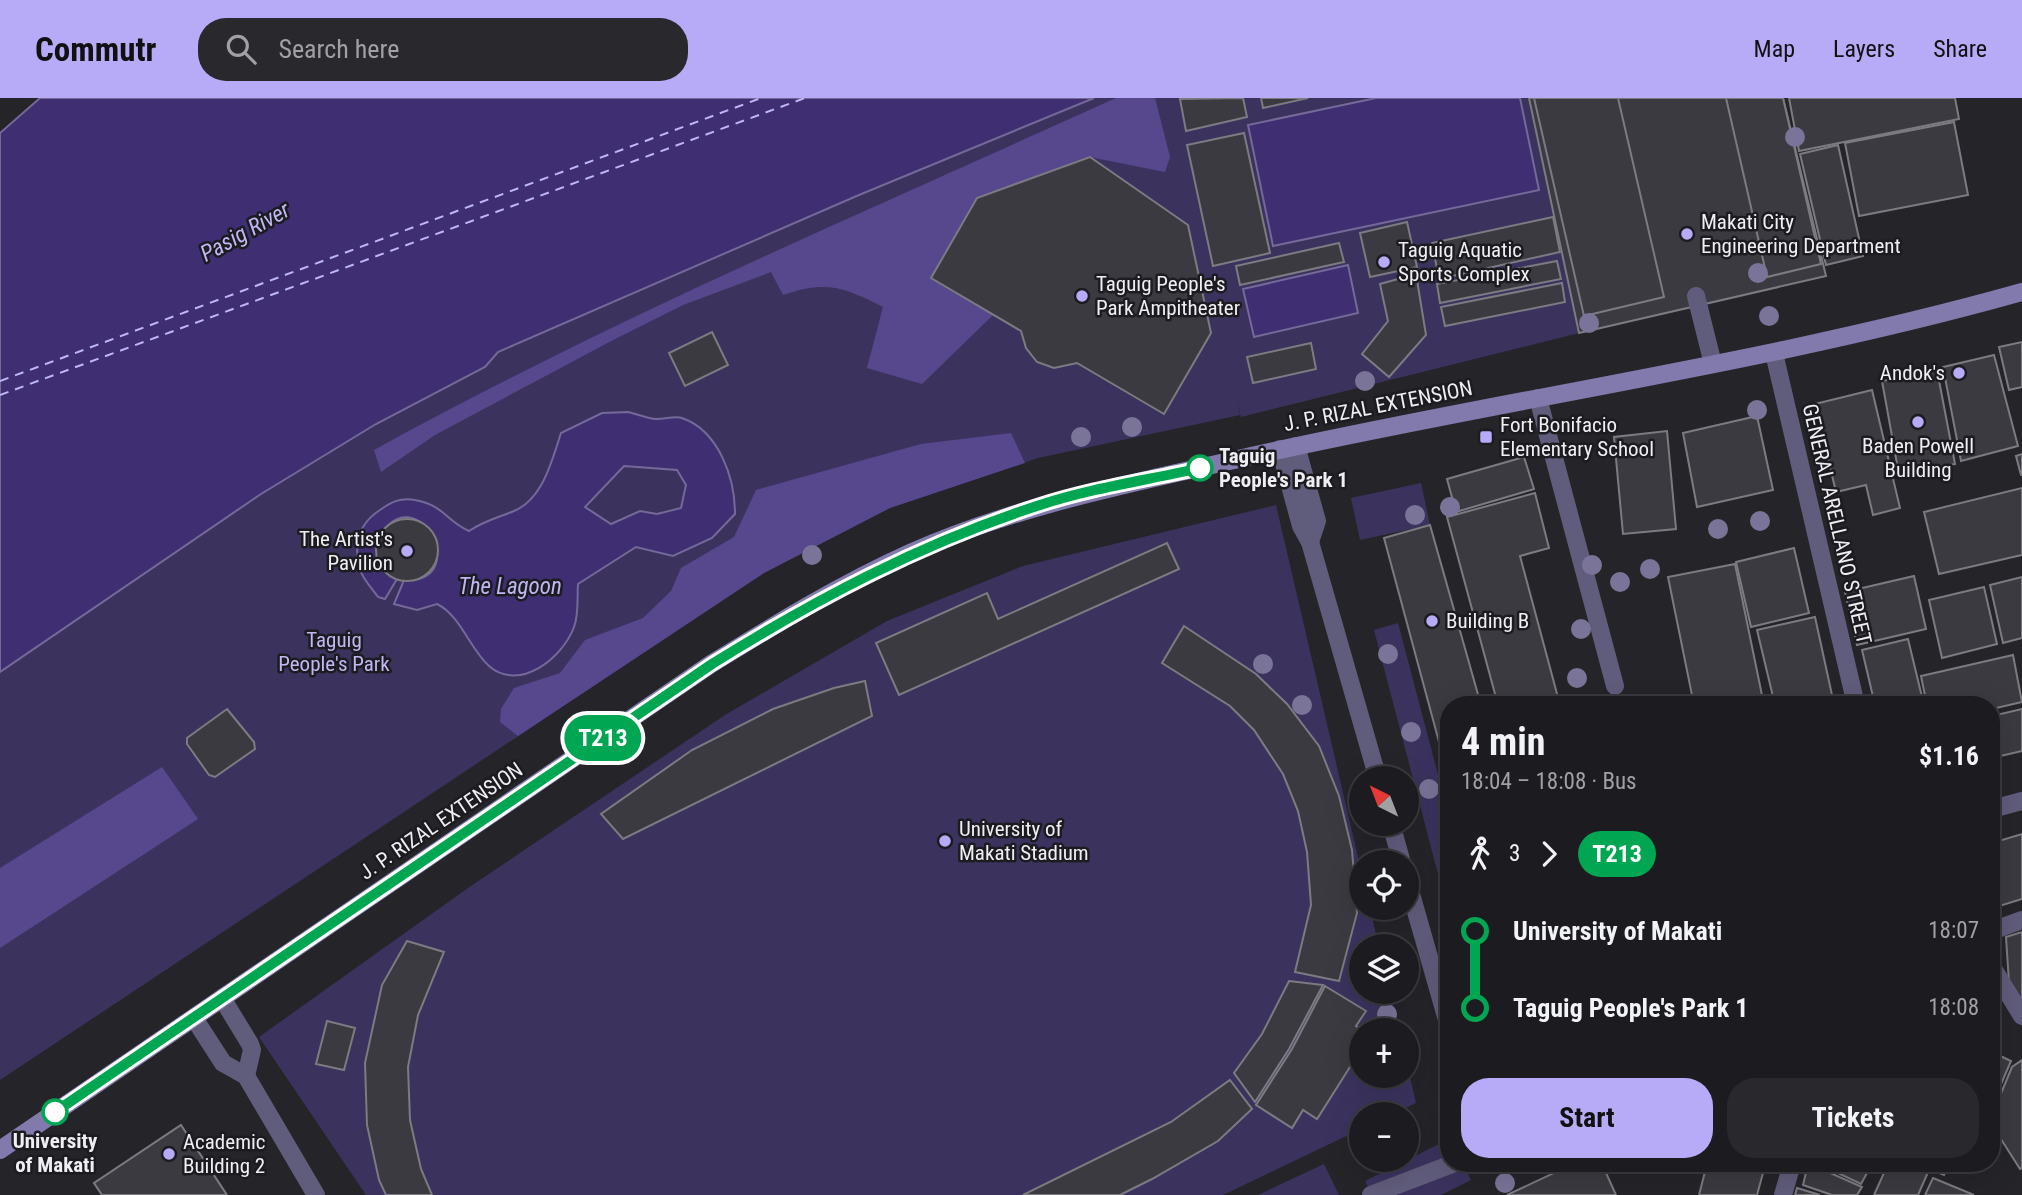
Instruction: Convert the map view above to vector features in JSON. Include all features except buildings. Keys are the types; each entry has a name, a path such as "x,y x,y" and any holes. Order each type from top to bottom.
{"main road":[{"name":"J. P. RIZAL EXTENSION","path":"0,1150 712,664 793,612 910,553 1042,504 1288,448 1774,353 2022,292"}],"street":[{"path":"1696,296 1713,364"},
{"name":"GENERAL ARELLANO STREET","path":"1774,353 1854,696"},
{"path":"1538,398 1615,686"},
{"path":"1288,448 1301,526 1311,542 1374,766"},
{"path":"2000,807 2022,801"},
{"path":"1418,920 1440,996"},
{"path":"2000,928 2022,920"},
{"path":"2000,980 2022,1016"},
{"path":"222,998 252,1050 246,1076"},
{"path":"194,1018 223,1062 246,1076 316,1195"},
{"path":"1371,1195 1440,1169"},
{"path":"1783,1195 1790,1172"}],"green space":[{"name":"Taguig People's Park","path":"1094,98 1529,98 1579,333 1241,417 1237,400 1240,415 1038,458 890,508 764,573 0,1080 0,672 261,494 376,424 485,367 498,352 859,195"},
{"path":"1421,483 1430,525 1360,540 1351,498"},
{"name":"University of Makati Stadium","path":"1276,505 1349,818 1349,836 1353,836 1356,850 1349,850 1349,920 1373,920 1376,934 1349,934 1349,1004 1393,1004 1396,1018 1349,1018 1349,1088 1413,1088 1416,1102 1349,1102 1349,1135 1223,1195 366,1195 259,1037 468,888 725,715 887,621 1023,566"},
{"path":"1398,623 1440,782 1440,882 1419,802 1419,766 1410,766 1374,630"},
{"path":"1440,1144 1440,1172 1467,1172 1471,1180 1441,1195 1372,1195 1365,1181 1383,1172 1419,1172 1419,1154"},
{"path":"1324,1164 1339,1195 1258,1195"}],"shaded area":[{"path":"1116,98 1155,98 1170,157 1165,172 1090,157 977,198 931,278 993,315 922,384 867,368 883,307 846,290 834,288 811,288 783,295 771,272 683,305 615,339 435,435 381,472 374,450 556,355 742,267"},
{"path":"1011,433 1025,463 890,508 764,573 518,736 500,722 501,709 514,688 560,673 585,640 643,618 671,591 681,568 734,537 756,490 921,444"},
{"path":"162,767 198,819 0,948 0,868"}],"water":[{"name":"Pasig River","path":"40,98 1094,98 859,195 498,352 485,367 376,424 261,494 0,672 0,133"},
{"path":"1376,98 1520,98 1539,190 1273,246 1248,125"},
{"path":"1348,265 1358,313 1254,337 1243,289"},
{"name":"The Lagoon","path":"628,412 655,419 679,417 695,424 706,433 722,457 732,486 735,514 712,538 673,556 636,547 578,584 577,617 568,638 550,660 527,673 514,676 489,666 459,624 437,604 417,610 394,604 404,580 425,577 435,566 437,551 432,536 422,523 408,517 393,521 378,539 379,564 397,579 385,599 378,597 361,573 357,552 362,528 373,516 396,501 415,500 439,509 469,531 514,511 532,498 539,488 561,433 602,413","holes":["624,466 677,470 686,485 681,508 657,514 640,511 611,524 585,507"]}],"ferry route":[{"path":"0,381 761,98"},
{"path":"0,395 805,98"}],"bus line":[{"name":"T213","path":"55,1112 712,664 793,612 910,553 1042,504 1200,468"}],"place":[{"name":"Makati City Engineering Department","path":"1687,234"},
{"name":"Taguig Aquatic Sports Complex","path":"1384,262"},
{"name":"Taguig People's Park Ampitheater","path":"1082,296"},
{"name":"Andok's","path":"1959,373"},
{"name":"Baden Powell Building","path":"1918,422"},
{"name":"Fort Bonifacio Elementary School","path":"1486,437"},
{"name":"Taguig People's Park 1","path":"1200,468"},
{"name":"The Artist's Pavilion","path":"407,551"},
{"name":"Building B","path":"1432,621"},
{"name":"University of Makati Stadium","path":"945,841"},
{"name":"University of Makati","path":"55,1112"},
{"name":"Academic Building 2","path":"169,1154"}]}
